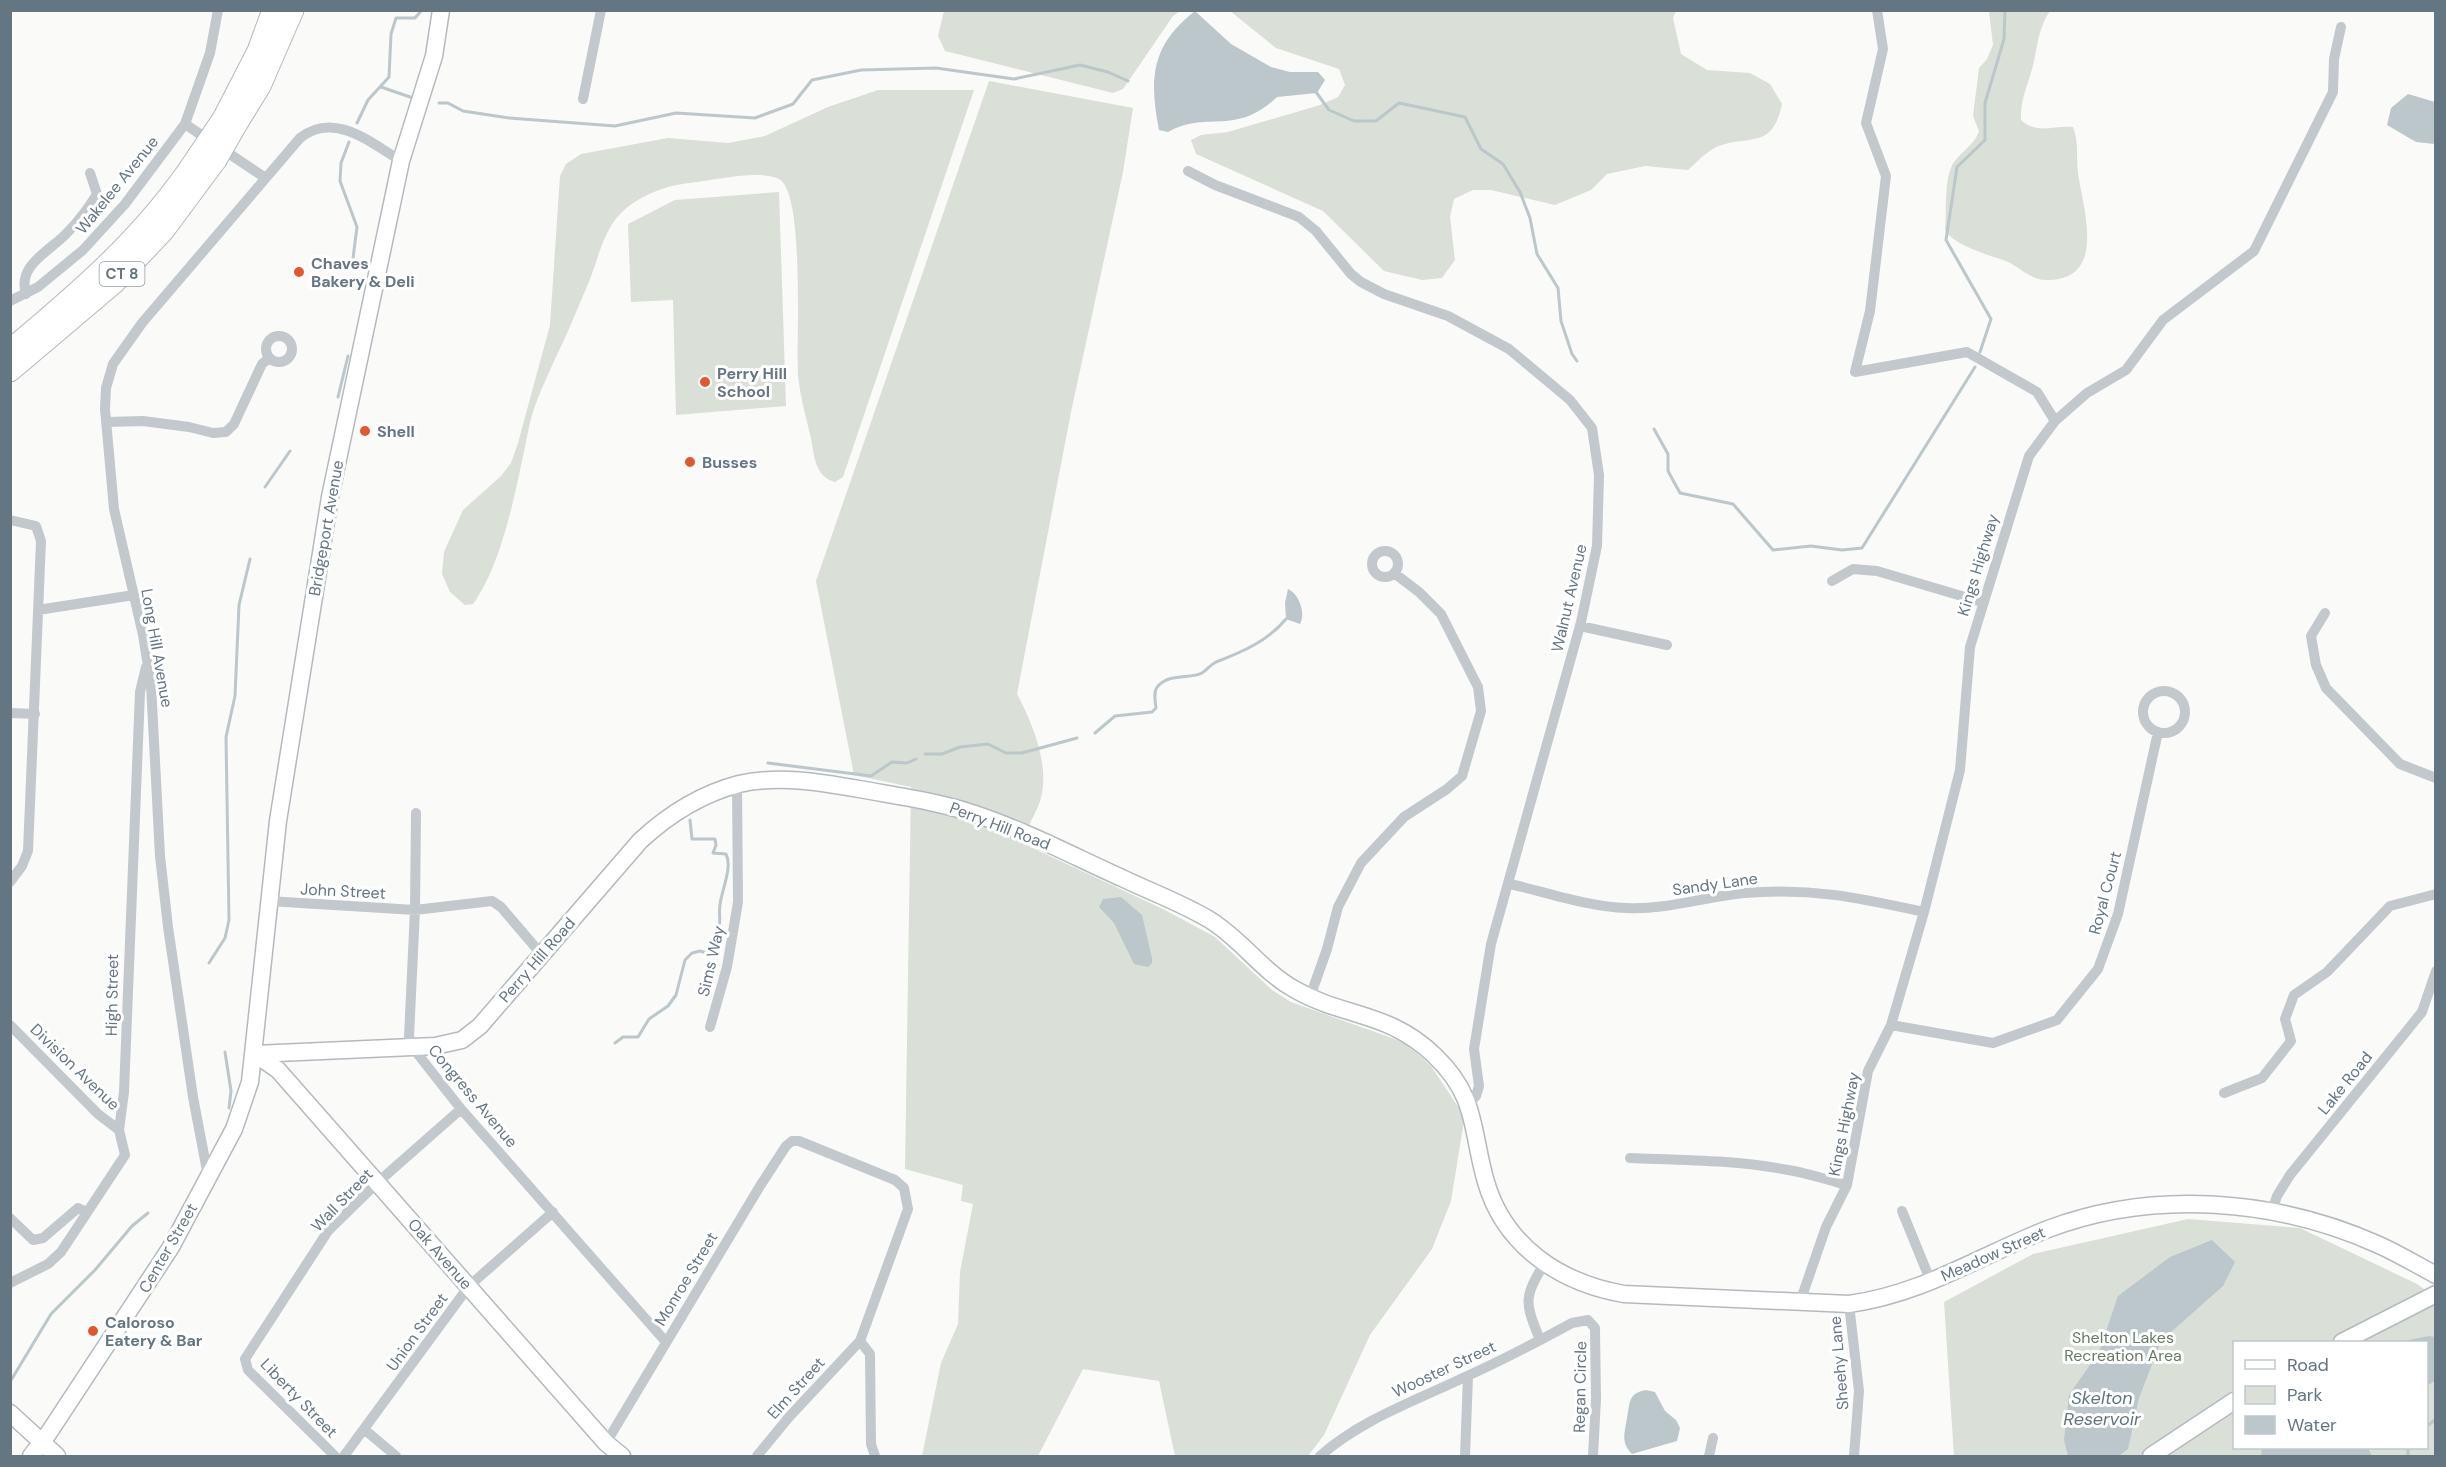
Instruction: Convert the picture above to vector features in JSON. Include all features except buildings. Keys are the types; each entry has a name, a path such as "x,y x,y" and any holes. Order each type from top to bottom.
{"highway":[{"name":"CT 8","path":"230,122 273,10"},
{"name":"CT 8","path":"10,371 114,283 164,230 230,122 260,86 293,10"},
{"name":"CT 8","path":"10,350 124,251 207,158"}],"street":[{"path":"218,10 210,53 184,124 264,177"},
{"name":"Bridgeport Avenue","path":"255,1054 268,901 330,497 401,161 434,56 441,10"},
{"path":"583,99 601,10"},
{"path":"1876,10 1883,49 1866,123 1886,176 1870,311 1855,372 1966,352 2037,392 2055,421"},
{"name":"Kings Highway","path":"1800,1302 1826,1227 1847,1185 1868,1071 1891,1025 1924,912 1960,770 1970,647 1982,602 2029,456 2055,421 2087,393 2126,370 2163,320 2254,251 2333,92 2334,59 2340,27"},
{"name":"Wakelee Avenue","path":"10,301 26,294 83,250 124,204 184,124"},
{"name":"Long Hill Avenue","path":"208,1177 193,1097 164,900 153,709 147,660 113,500 106,422 106,388 110,371 122,349 244,205 289,148 314,128 325,125 340,128 401,161"},
{"name":"Walnut Avenue","path":"1188,171 1215,185 1299,217 1361,282 1384,294 1448,315 1509,349 1570,400 1592,428 1599,475 1597,546 1580,626 1510,884 1491,944 1474,1048 1479,1091 1468,1104"},
{"path":"26,294 24,282 28,271 39,256 71,228 97,194 90,173"},
{"path":"106,422 143,421 189,427 213,434 226,432 234,424 262,364 269,358"},
{"path":"10,520 36,526 41,541 28,851 22,866 10,882"},
{"path":"1832,581 1853,568 1877,571 1982,602"},
{"path":"1310,997 1327,949 1338,907 1361,863 1404,818 1462,776 1481,711 1478,687 1441,614 1419,592 1394,573"},
{"path":"38,610 134,596"},
{"path":"2325,613 2311,636 2316,665 2326,688 2400,764 2436,778"},
{"path":"1580,626 1667,645"},
{"name":"High Street","path":"10,1283 48,1264 61,1252 125,1155 119,1130 124,1080 141,692 147,660"},
{"path":"10,713 35,714"},
{"name":"Royal Court","path":"1891,1025 1993,1043 2057,1020 2098,969 2118,914 2158,732"},
{"name":"Perry Hill Road","path":"255,1054 412,1048 451,1043 472,1033 626,856 657,826 690,803 737,785 781,779 812,781 923,800 986,818 1196,912 1222,929 1278,979 1310,997 1380,1019 1411,1035 1446,1068 1468,1104 1477,1134 1486,1182 1498,1211 1516,1238 1544,1264"},
{"name":"Sims Way","path":"710,1027 727,967 738,902 737,785"},
{"name":"Congress Avenue","path":"416,813 416,910 409,1037 412,1048 461,1109 666,1342"},
{"name":"Sandy Lane","path":"1510,884 1625,908 1670,906 1741,894 1793,890 1838,894 1924,912"},
{"path":"2224,1093 2262,1078 2291,1041 2285,1019 2294,995 2327,971 2390,906 2436,894"},
{"name":"John Street","path":"268,901 416,910 492,901 501,907 542,955"},
{"name":"Lake Road","path":"2272,1211 2277,1196 2290,1175 2422,1012 2436,971"},
{"name":"Division Avenue","path":"10,1025 98,1114 119,1130"},
{"name":"Center Street","path":"31,1456 153,1275 192,1211 240,1116 255,1054"},
{"name":"Oak Avenue","path":"255,1054 278,1070 606,1443 622,1456"},
{"name":"Wall Street","path":"245,1359 328,1232 377,1183 461,1109"},
{"name":"Monroe Street","path":"606,1443 786,1146 792,1141 800,1141 895,1180 904,1188 908,1199 908,1209 860,1341"},
{"path":"1630,1158 1717,1161 1754,1165 1789,1170 1847,1185"},
{"name":"Meadow Street","path":"1544,1264 1571,1280 1624,1294 1849,1304 1880,1299 1931,1282 2049,1229 2103,1213 2192,1204 2272,1211 2305,1218 2358,1237 2436,1275"},
{"path":"10,1218 33,1240 43,1238 78,1208 87,1212"},
{"path":"1902,1211 1931,1282"},
{"name":"Union Street","path":"345,1456 469,1287 553,1212"},
{"path":"1540,1340 1527,1308 1530,1288 1544,1264"},
{"path":"2344,1341 2436,1294"},
{"name":"Sheehy Lane","path":"1849,1304 1859,1391 1854,1456"},
{"name":"Wooster Street","path":"1320,1456 1341,1437 1375,1418 1468,1376 1572,1323 1588,1320"},
{"name":"Regan Circle","path":"1588,1320 1595,1328 1596,1399 1593,1456"},
{"path":"860,1341 870,1354 872,1444 875,1456"},
{"name":"Elm Street","path":"757,1456 789,1417 860,1341"},
{"name":"Liberty Street","path":"245,1359 248,1370 335,1456"},
{"path":"1465,1456 1468,1376"},
{"path":"2151,1456 2233,1402"},
{"path":"10,1413 57,1456"},
{"path":"365,1430 396,1456"},
{"path":"1709,1456 1713,1438"}],"green space":[{"path":"944,10 1180,11 1173,16 1123,89 1113,93 945,51 938,36"},
{"path":"1230,11 1676,11 1673,18 1681,54 1707,70 1750,73 1770,84 1782,104 1777,120 1764,136 1724,144 1703,156 1688,170 1645,166 1607,174 1591,190 1555,205 1491,190 1473,190 1454,199 1450,217 1455,260 1442,278 1422,280 1384,271 1323,211 1196,154 1191,140 1201,135 1228,132 1320,105 1338,97 1345,85 1339,69 1276,48"},
{"path":"1989,11 2050,11 2040,32 2023,100 2021,120 2027,125 2039,128 2073,127 2075,133 2087,240 2085,256 2078,269 2065,277 2046,280 2034,277 2006,261 1962,244 1945,230 1947,190 1951,168 1957,158 1977,137 1979,131 1973,116 1979,68 1987,59 1993,45"},
{"path":"989,81 1133,108 1123,172 1071,412 1017,694 1039,748 1043,777 1039,804 1020,842 1165,910 1215,937 1272,990 1291,1002 1406,1043 1431,1066 1459,1108 1464,1121 1451,1201 1432,1249 1370,1335 1324,1435 1308,1456 1175,1456 1159,1381 1083,1369 1038,1456 922,1456 941,1363 958,1324 960,1272 973,1204 961,1201 963,1185 905,1169 911,787 854,775 816,581"},
{"path":"878,90 974,90 843,477 835,482 819,470 802,399 798,375 796,238 793,210 787,190 779,179 760,175 679,184 660,189 643,197 620,214 605,238 588,284 534,409 509,519 493,566 473,604 465,605 450,592 442,574 444,552 463,510 501,476 511,463 518,443 550,325 560,176 566,164 581,154 668,138 728,143 765,136 828,107"},
{"path":"779,192 786,406 676,415 673,300 631,302 628,224 675,200"},
{"name":"Shelton Lakes Recreation Area","path":"2188,1219 2300,1228 2417,1284 2435,1297 2435,1456 1954,1456 1944,1302 2033,1254"}],"water":[{"path":"1195,11 1231,44 1271,67 1290,72 1318,72 1325,80 1317,93 1277,97 1262,109 1248,116 1234,120 1196,123 1168,132 1159,130 1154,95 1157,64 1169,37"},
{"path":"2408,94 2435,102 2435,144 2416,142 2387,125 2391,108"},
{"path":"1288,589 1292,591 1300,604 1302,620 1300,624 1286,619 1285,603"},
{"path":"1121,897 1142,915 1152,958 1152,963 1148,967 1134,964 1114,923 1099,907 1103,899"},
{"name":"Skelton Reservoir","path":"2212,1240 2235,1262 2223,1286 2161,1341 2139,1398 2128,1449 2119,1456 2068,1456 2064,1440 2069,1395 2099,1352 2118,1296 2170,1257"},
{"path":"2435,1337 2436,1380 2428,1385 2428,1341 2403,1341"},
{"path":"1646,1390 1655,1392 1665,1411 1676,1420 1680,1428 1677,1441 1632,1454 1628,1450 1624,1437 1630,1403 1633,1396"},
{"path":"2262,1449 2368,1449 2372,1456 2261,1456"}],"waterway":[{"path":"357,123 368,100 389,77 391,34 396,18 415,18 422,10"},
{"path":"1980,352 1991,319 1946,240 1957,167 1985,140 1985,103 2004,39 2005,10"},
{"path":"439,103 448,103 463,111 509,118 615,126 676,113 755,118 793,104 812,80 861,70 936,68 1014,79 1080,65 1108,72 1128,81"},
{"path":"381,87 413,98"},
{"path":"1316,92 1329,110 1354,121 1376,121 1399,103 1465,117 1481,149 1503,164 1520,192 1530,218 1537,254 1558,288 1561,321 1572,354 1577,361"},
{"path":"349,142 341,163 340,181 357,227 352,266"},
{"path":"338,397 348,356"},
{"path":"1654,429 1668,454 1668,471 1680,493 1733,504 1773,550 1811,546 1842,550 1862,548 1975,367"},
{"path":"265,487 290,451"},
{"path":"209,963 225,938 229,920 226,737 235,696 239,605 250,559"},
{"path":"1095,733 1115,716 1152,712 1156,708 1155,691 1163,682 1202,673 1216,662 1263,640 1286,619"},
{"path":"925,754 942,754 960,747 988,744 1006,753 1022,753 1077,738"},
{"path":"768,763 871,776 892,762 907,763 916,759"},
{"path":"615,1043 623,1037 638,1037 649,1019 668,1006 676,995 685,960 692,953 700,951 713,955 719,949 715,932 720,922 720,905 728,859 726,854 713,853 716,845 715,839 692,839 690,820"},
{"path":"225,1052 231,1091 229,1108"},
{"path":"10,1382 51,1314 95,1270 132,1226 148,1213"},
{"path":"2428,1425 2436,1419"},
{"path":"2408,1449 2408,1456"}],"place":[{"name":"Chaves Bakery & Deli","path":"299,272"},
{"name":"Perry Hill School","path":"705,382"},
{"name":"Shell","path":"365,431"},
{"name":"Busses","path":"690,462"},
{"name":"Caloroso Eatery & Bar","path":"93,1331"}]}
